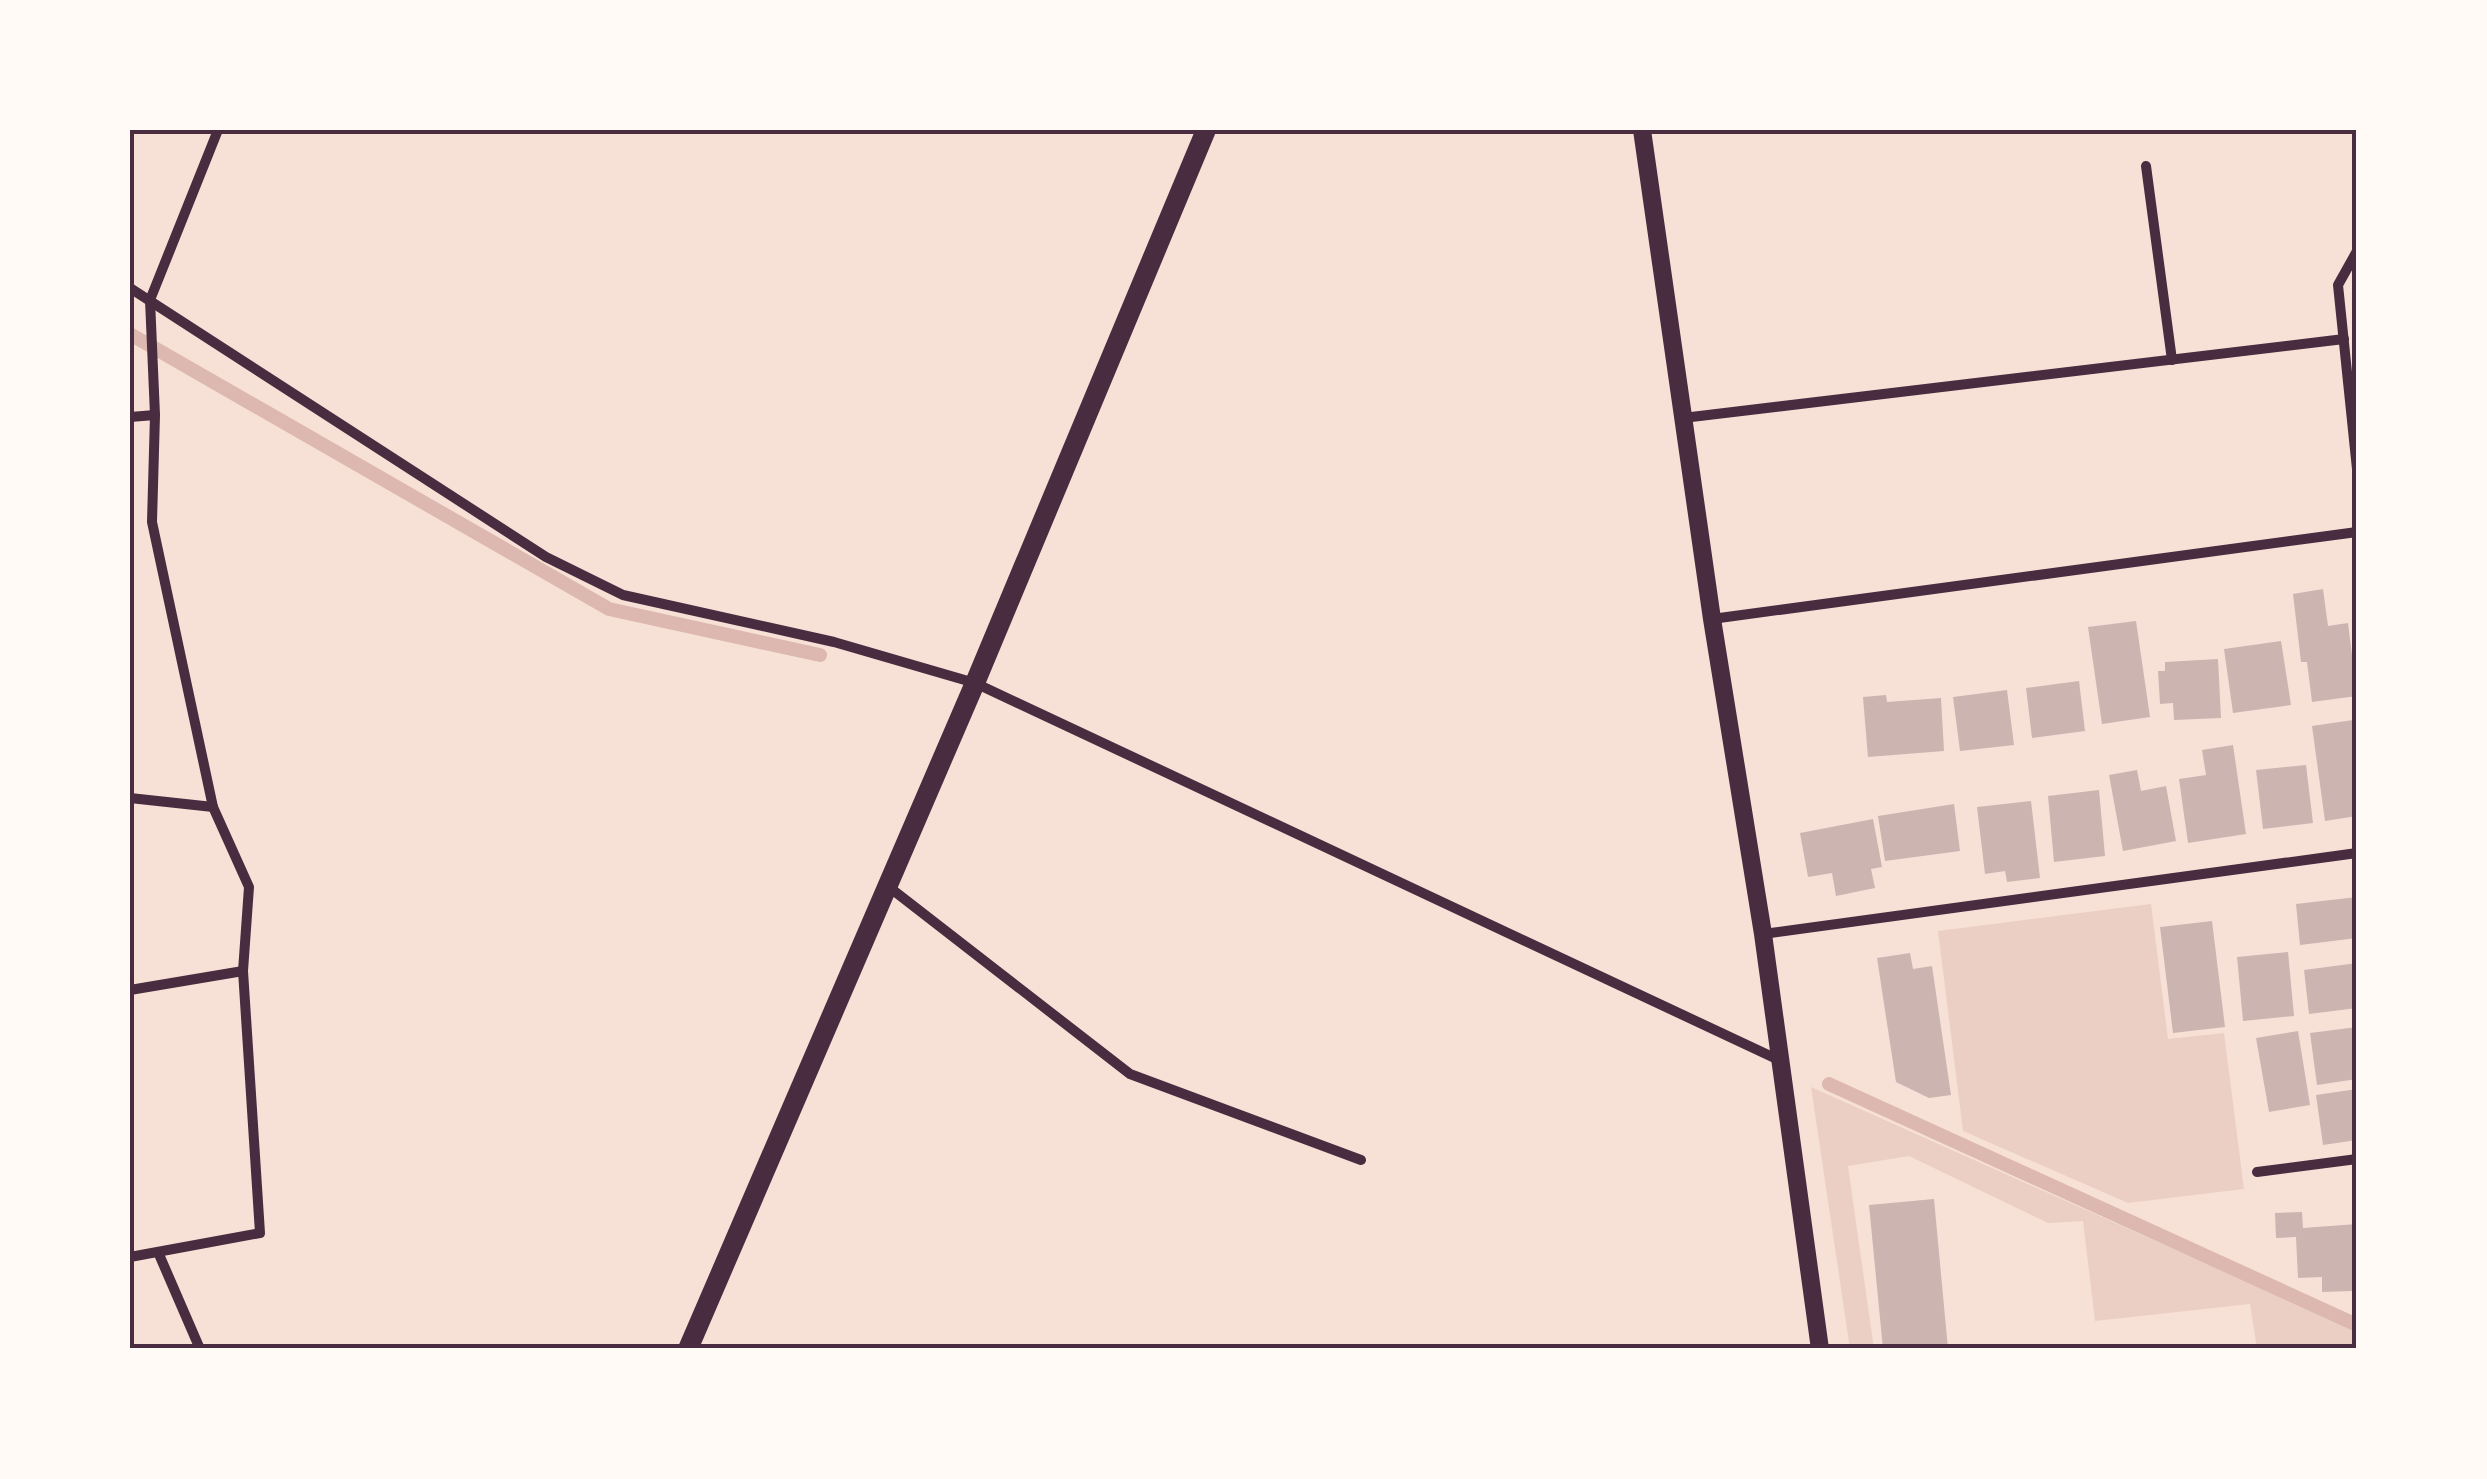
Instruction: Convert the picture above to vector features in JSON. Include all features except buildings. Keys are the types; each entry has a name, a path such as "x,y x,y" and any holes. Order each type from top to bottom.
{"main road":[{"path":"688,1349 975,683 1206,130"}],"street":[{"path":"130,1257 260,1233 243,971 248,887 213,807 152,522 150,300 218,130"},
{"path":"1642,130 1712,619 1763,934 1820,1349"},
{"path":"2146,166 2172,360"},
{"path":"2357,251 2338,285 2357,469"},
{"path":"130,288 546,557 623,594 834,642 975,683 1781,1061"},
{"path":"1683,418 2344,339"},
{"path":"130,417 154,414"},
{"path":"1712,619 2357,532"},
{"path":"130,798 213,807"},
{"path":"1763,934 2357,852"},
{"path":"888,886 1130,1074 1361,1160"},
{"path":"130,990 243,971"},
{"path":"2257,1172 2357,1159"},
{"path":"158,1252 200,1349"}],"shaded area":[{"path":"2151,904 2168,1039 2224,1033 2244,1189 2128,1203 1963,1131 1938,931"},
{"path":"1811,1087 2357,1331 2357,1349 2257,1349 2250,1304 2095,1321 2083,1221 2048,1223 1909,1156 1848,1166 1874,1349 1850,1349"}],"waterway":[{"path":"130,334 609,609 820,655"},
{"path":"1829,1084 2357,1325"}]}
